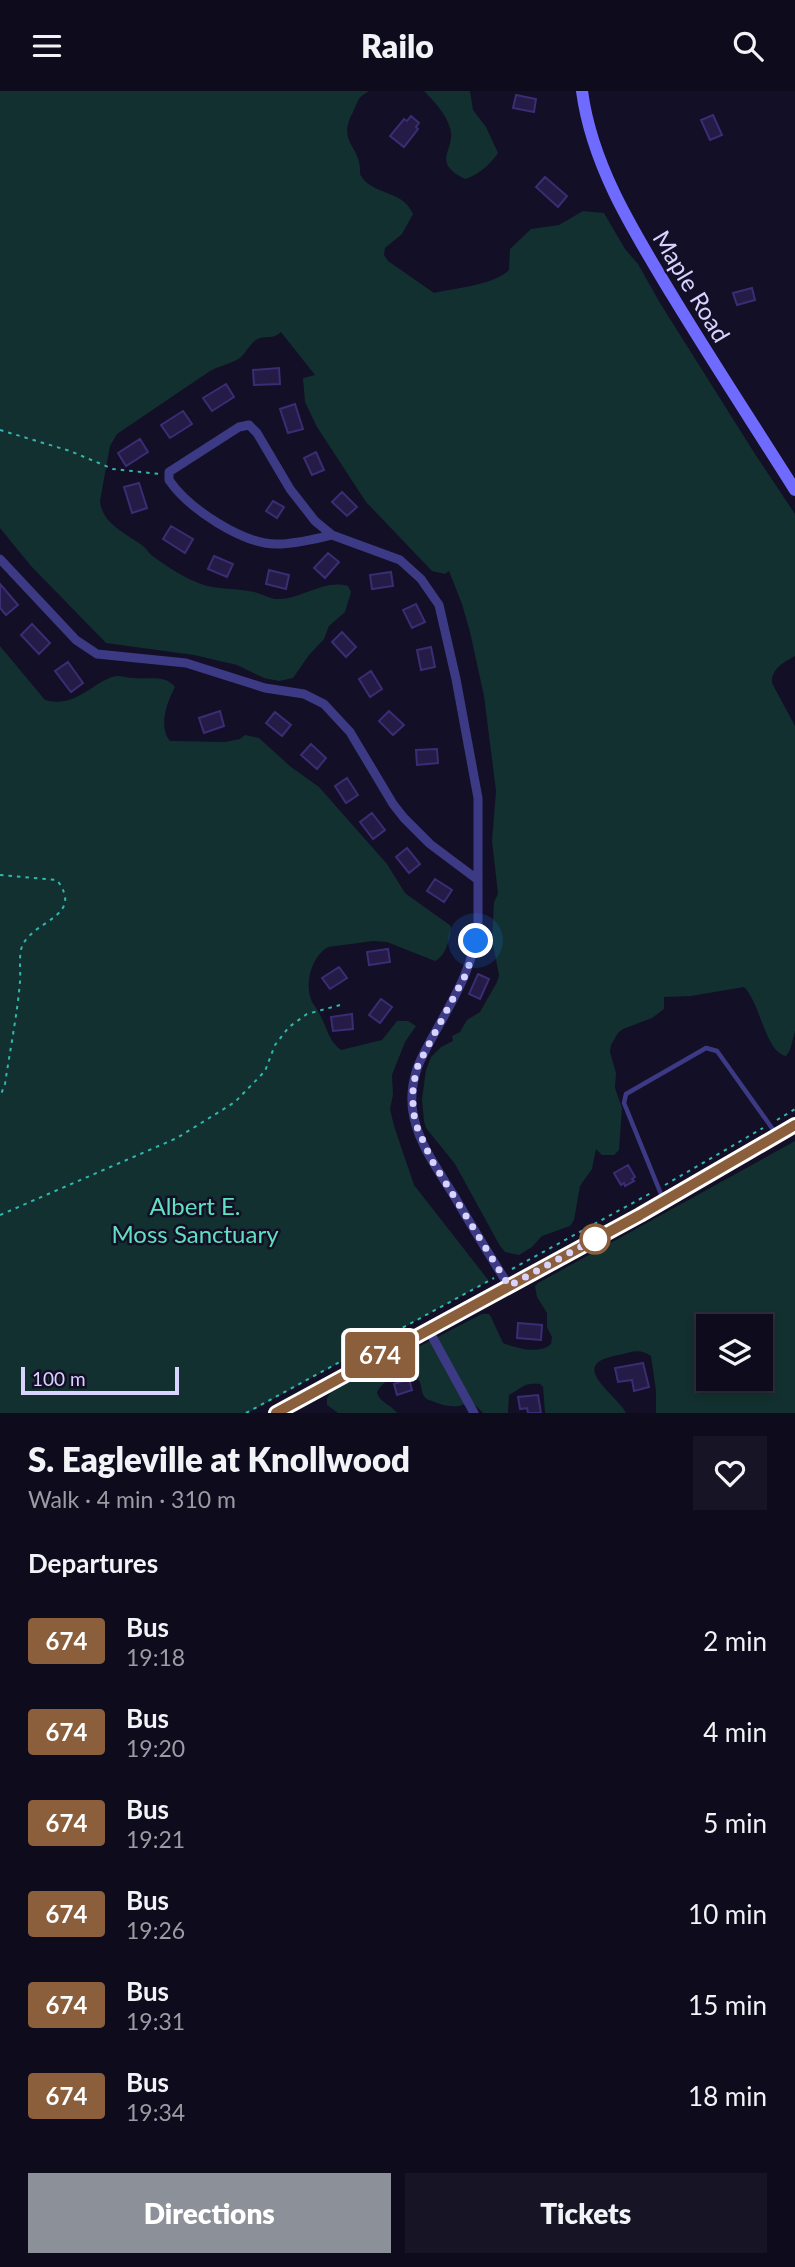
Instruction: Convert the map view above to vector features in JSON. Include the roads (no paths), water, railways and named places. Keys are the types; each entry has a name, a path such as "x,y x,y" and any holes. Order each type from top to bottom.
{"main road":[{"name":"Maple Road","path":"582,91 603,167 633,229 795,489"},
{"path":"276,1413 664,1201 795,1125"}],"street":[{"path":"332,535 279,544 251,539 222,525 194,505 179,493 167,474 172,468 239,427 249,425 257,433 299,503 315,521 332,535 400,560 421,579 439,605 478,798 477,932 472,958 452,1005 418,1065 413,1086 413,1111 431,1159 509,1286"},
{"path":"0,559 76,640 97,654 186,663 251,685 290,691 316,699 331,710 350,733 404,818 430,844 478,880"},
{"path":"428,1329 474,1413"}],"lane":[{"path":"664,1201 624,1103 626,1094 637,1087 706,1048 717,1051 777,1136"}],"park label":[{"name":"Albert E. Moss Sanctuary","path":"195,1219"}]}
